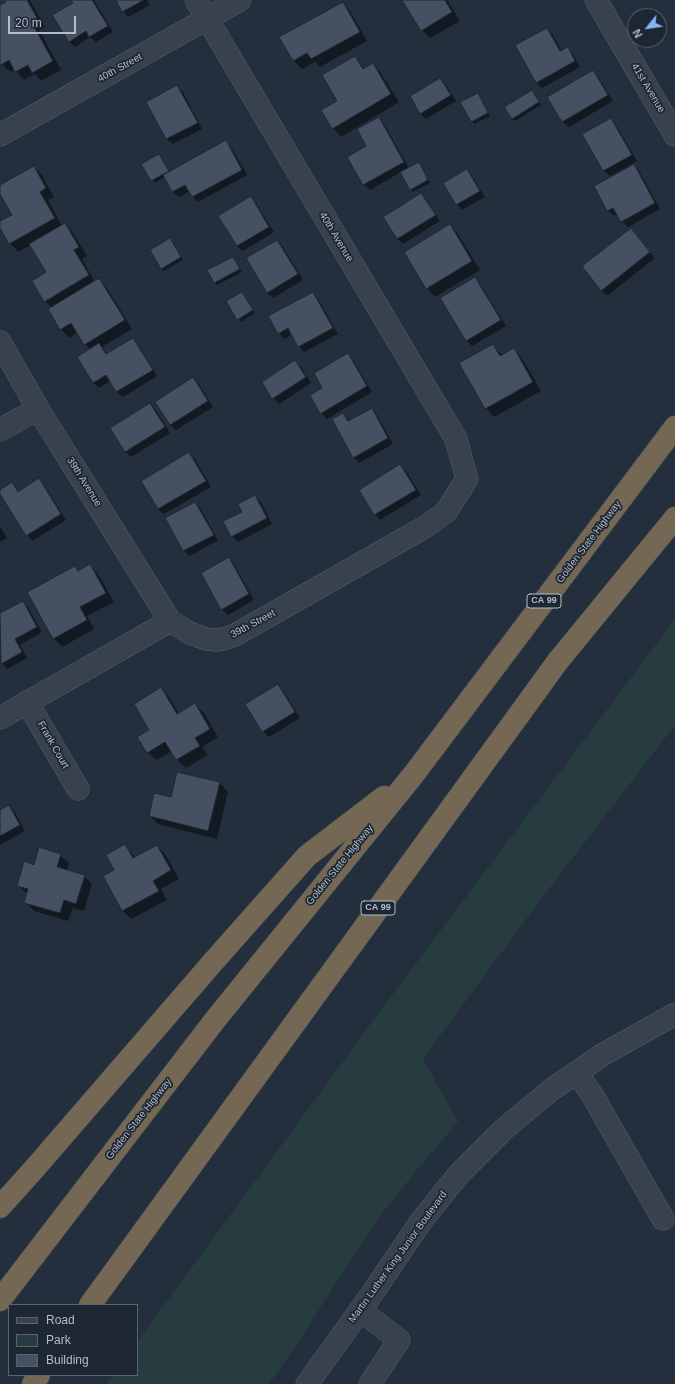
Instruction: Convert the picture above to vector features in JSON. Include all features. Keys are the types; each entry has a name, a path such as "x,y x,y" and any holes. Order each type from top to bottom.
{"highway":[{"name":"Golden State Highway","path":"0,1300 215,1020 414,774 675,427"},
{"name":"CA 99","path":"91,1304 558,661 675,518"},
{"path":"0,1207 307,856 414,774"}],"street":[{"name":"40th Avenue","path":"196,0 456,439 467,479"},
{"name":"40th Street","path":"0,135 240,0"},
{"name":"41st Avenue","path":"596,0 675,135"},
{"name":"39th Avenue","path":"0,342 38,409 170,621"},
{"path":"0,430 38,409"},
{"name":"39th Street","path":"170,621 190,633 206,639 224,639 235,635 430,523 446,512 467,479"},
{"path":"0,718 170,621"},
{"name":"Frank Court","path":"27,702 78,789"},
{"name":"Martin Luther King Junior Boulevard","path":"307,1384 422,1220 459,1174 503,1130 551,1090 602,1055 675,1014"},
{"path":"577,1072 594,1098 663,1219"},
{"path":"360,1310 399,1340 370,1384"}],"green space":[{"path":"675,619 675,725 535,907 423,1059 458,1122 379,1217 293,1350 269,1384 106,1384 112,1376 138,1376 138,1341 372,1022"}],"building":[{"path":"5,0 27,0 37,18 31,21 53,61 32,73 28,65 15,72 9,60 1,65 0,63 0,5 6,2"},
{"path":"71,0 92,0 108,26 89,37 86,31 69,42 52,15 73,3"},
{"path":"116,0 144,0 122,12"},
{"path":"402,0 445,0 452,12 421,31"},
{"path":"343,2 360,32 311,59 307,53 293,61 279,37"},
{"path":"547,28 560,51 568,47 575,61 536,83 515,45"},
{"path":"355,56 363,69 373,63 391,94 332,129 321,110 337,101 322,75"},
{"path":"593,70 608,95 562,122 547,97"},
{"path":"440,78 451,95 420,114 410,96"},
{"path":"177,85 198,123 166,139 146,102"},
{"path":"532,90 539,102 512,119 504,107"},
{"path":"478,93 488,113 471,122 460,102"},
{"path":"379,117 404,162 363,185 347,157 366,146 357,129"},
{"path":"611,118 632,155 603,171 582,134"},
{"path":"226,140 242,170 192,197 185,185 172,192 163,175"},
{"path":"159,154 169,171 151,181 141,164"},
{"path":"419,162 428,180 410,190 400,172"},
{"path":"634,164 655,203 621,222 613,208 607,211 594,186"},
{"path":"34,166 46,188 40,192 55,218 9,244 0,228 0,221 12,215 0,194 0,185"},
{"path":"467,169 480,191 456,205 443,183"},
{"path":"421,193 436,215 397,239 383,217"},
{"path":"251,196 269,227 237,246 218,216"},
{"path":"65,223 79,247 74,250 89,275 44,302 32,281 46,272 29,244"},
{"path":"450,224 472,261 426,289 404,252"},
{"path":"631,228 650,252 601,291 582,266"},
{"path":"170,238 181,257 161,269 150,250"},
{"path":"277,240 298,274 267,293 246,258"},
{"path":"233,257 240,269 214,283 207,270"},
{"path":"475,277 501,320 466,341 440,298"},
{"path":"99,278 125,320 84,345 71,323 60,330 48,309"},
{"path":"242,292 253,310 237,320 226,301"},
{"path":"313,292 333,328 298,347 288,328 278,334 268,316"},
{"path":"133,338 153,370 116,392 106,375 93,383 77,357 99,343 106,354"},
{"path":"493,344 500,356 514,348 533,382 485,409 459,363"},
{"path":"348,353 367,386 320,414 310,395 322,388 314,373"},
{"path":"295,360 306,377 272,399 262,382"},
{"path":"193,377 208,401 170,425 155,402"},
{"path":"150,403 165,427 125,452 110,428"},
{"path":"372,408 388,438 353,458 332,419 343,413 348,421"},
{"path":"189,452 206,481 158,509 141,481"},
{"path":"400,464 416,490 374,515 359,490"},
{"path":"39,478 61,514 26,536 0,494 0,490 12,482 18,492"},
{"path":"255,495 267,518 231,537 223,521 242,512 238,504"},
{"path":"195,502 214,535 183,551 165,518"},
{"path":"229,557 249,594 221,610 201,573"},
{"path":"90,564 106,593 80,607 87,620 53,639 27,592 75,566 78,571"},
{"path":"23,601 37,627 15,639 22,652 1,664 0,613"},
{"path":"278,684 295,712 262,732 245,704"},
{"path":"161,687 177,714 195,703 210,729 195,738 200,746 176,760 165,742 147,753 137,737 149,730 134,704"},
{"path":"177,772 220,782 208,831 149,816 154,793 171,797"},
{"path":"9,805 20,825 0,836 0,810"},
{"path":"125,844 133,858 157,845 171,870 153,881 159,891 122,911 103,876 114,870 106,855"},
{"path":"39,847 61,854 57,867 85,875 76,904 64,900 60,913 24,903 28,889 17,886 24,861 34,865"}]}
